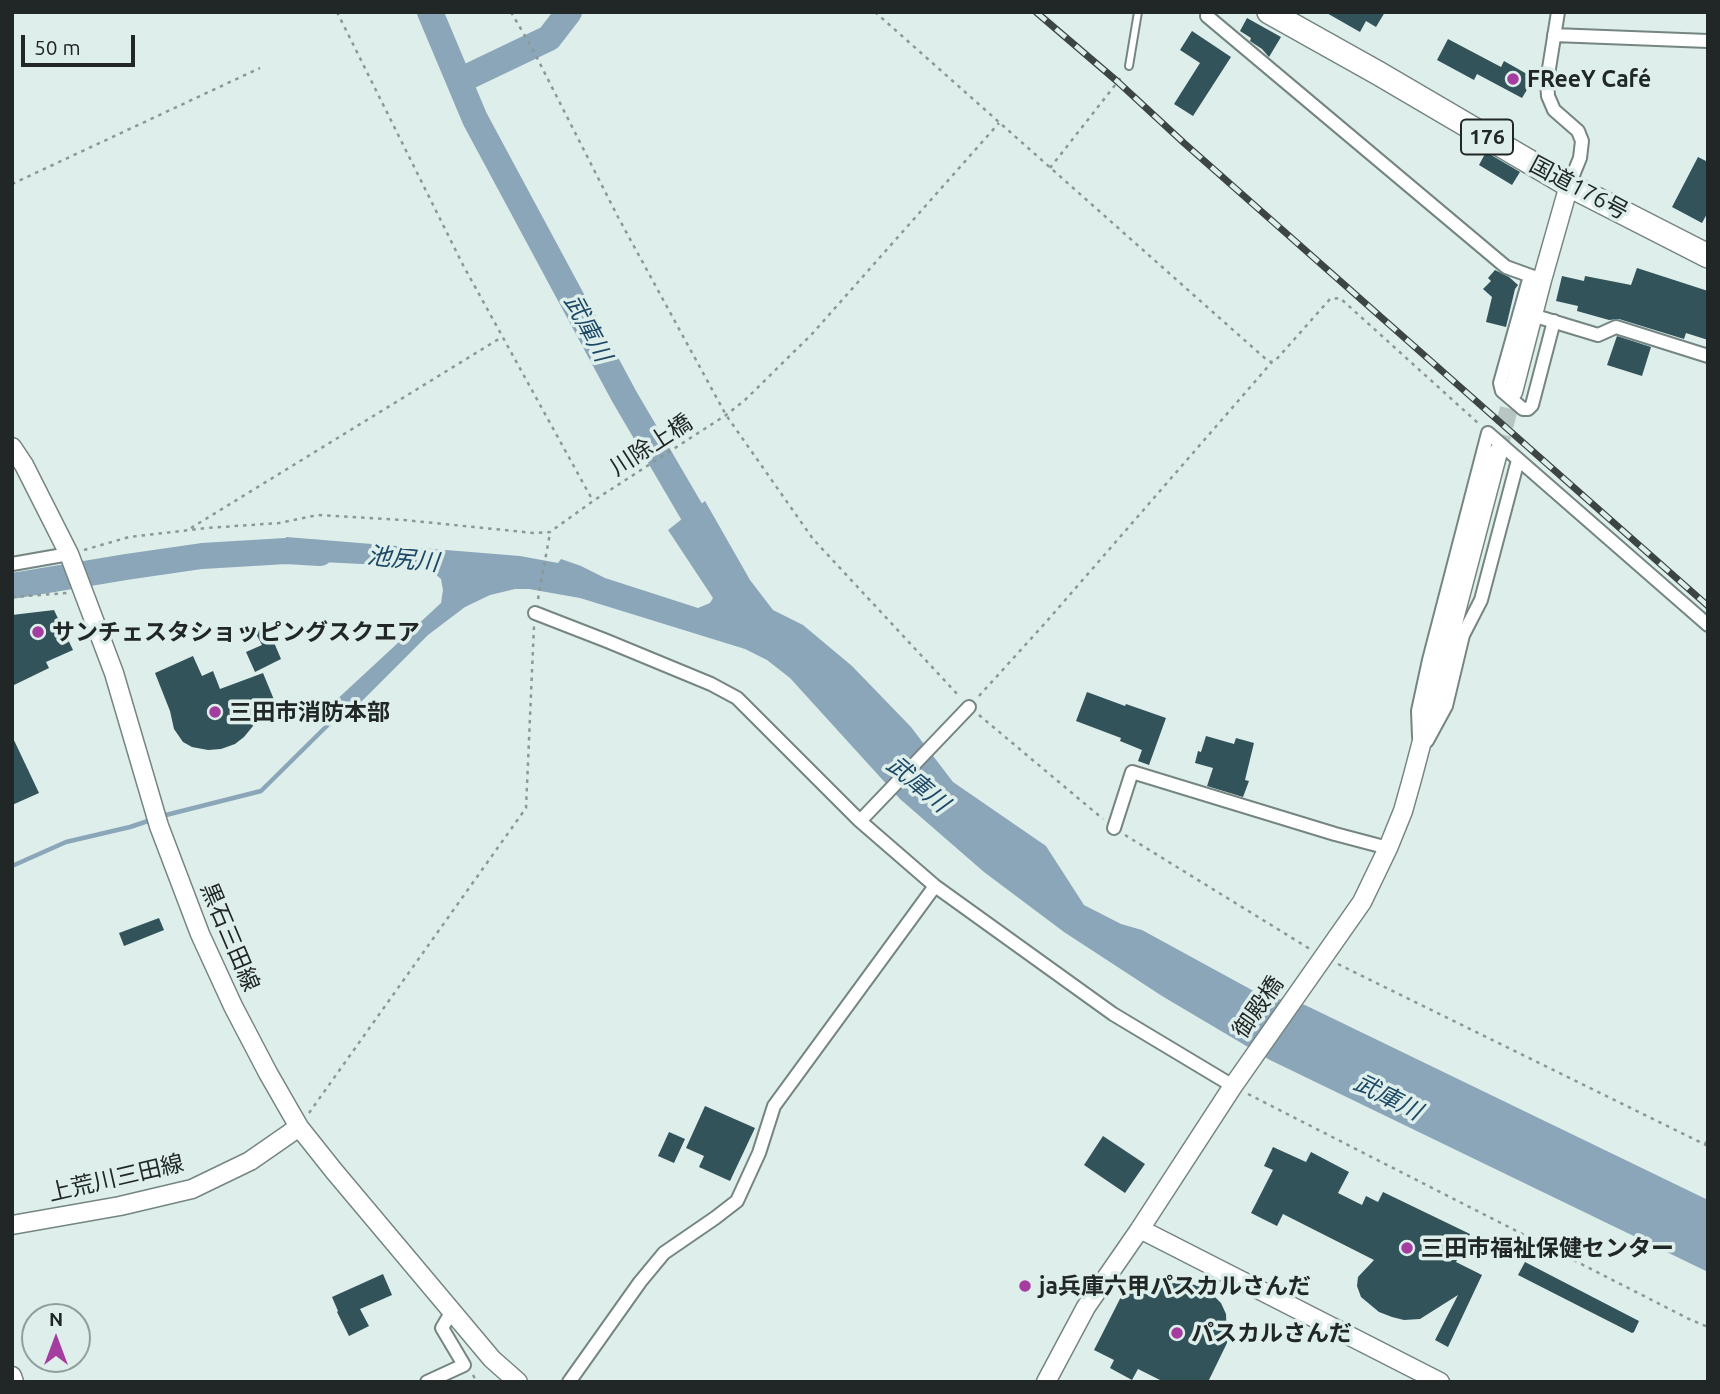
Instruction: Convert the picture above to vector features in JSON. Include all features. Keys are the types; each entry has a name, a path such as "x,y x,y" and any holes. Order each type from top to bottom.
{"highway":[{"name":"国道176号","path":"1269,12 1569,185 1708,256"}],"street":[{"path":"1208,12 1207,16 1506,267 1536,278"},
{"path":"1554,321 1532,405 1523,409 1502,391 1500,383 1580,158 1582,141 1578,131 1555,110 1548,96 1558,12"},
{"path":"1554,36 1708,41"},
{"path":"1513,392 1532,316 1536,278"},
{"path":"1532,316 1598,335 1616,327 1708,356"},
{"path":"1419,754 1418,711 1488,433 1708,625"},
{"name":"黒石三田線","path":"12,447 24,465 69,554 114,673 159,826 200,934 233,1006 299,1127 492,1359 518,1382"},
{"name":"御殿橋","path":"1046,1382 1086,1307 1140,1230 1233,1086 1362,902 1402,811 1498,452"},
{"path":"1419,754 1446,706 1463,635 1481,600 1518,460"},
{"path":"12,564 69,554"},
{"path":"535,613 607,640 711,684 737,698 860,821 935,886 1113,1014 1233,1086"},
{"path":"860,821 969,707"},
{"path":"1114,828 1132,772 1388,848"},
{"path":"569,1382 640,1282 664,1253 737,1201 759,1153 774,1106 935,886"},
{"name":"上荒川三田線","path":"12,1225 120,1206 192,1189 250,1161 299,1127"},
{"path":"1140,1230 1440,1382"},
{"path":"427,1382 464,1365 442,1328 452,1311"},
{"path":"12,1376 14,1382"}],"lane":[{"path":"1129,66 1138,12"}],"path":[{"path":"337,12 463,265 593,501"},
{"path":"511,12 726,415 813,539 969,707 1114,828 1323,957 1706,1146 1708,1136"},
{"path":"875,12 1272,362"},
{"path":"1050,168 1129,66"},
{"path":"12,184 260,68"},
{"name":"川除上橋","path":"550,532 745,400 811,334 999,123"},
{"path":"969,707 1272,362 1331,299 1339,298 1488,433"},
{"path":"188,530 502,338"},
{"path":"69,554 129,537 279,523 318,515 404,520 534,533 550,532 535,613 526,808 299,1127"},
{"path":"12,597 83,592"},
{"path":"1233,1086 1708,1327"}],"water":[{"path":"705,501 750,580 773,610 803,625 852,666 911,727 953,782 1046,846 1084,905 1121,924 1142,930 1261,995 1305,1005 1708,1200 1708,1272 1270,1060 1162,996 1064,932 984,872 900,799 790,678 767,660 745,649 580,598 515,589 490,595 465,607 428,635 347,716 333,703 441,603 441,579 432,571 421,567 322,562 287,564 286,537 520,556 558,563 561,559 605,578 698,608 710,603 713,598 668,530"}],"building":[{"path":"1325,12 1385,12 1376,27 1366,21 1360,32"},
{"path":"1247,18 1281,37 1269,57 1250,41 1251,38 1240,31"},
{"path":"1192,31 1231,57 1193,116 1174,104 1200,63 1180,50"},
{"path":"1448,39 1501,67 1504,61 1534,78 1522,98 1477,74 1474,80 1437,60"},
{"path":"1486,152 1520,172 1512,185 1479,165"},
{"path":"1698,157 1708,162 1708,212 1702,223 1672,207"},
{"path":"1637,268 1708,291 1708,340 1686,333 1684,339 1619,319 1609,320 1577,311 1578,306 1556,301 1562,276 1584,281 1585,276 1631,285"},
{"path":"1495,270 1518,285 1506,327 1486,322 1492,297 1483,289 1491,281 1488,278"},
{"path":"1617,336 1651,347 1642,376 1607,365"},
{"name":"サンチェスタショッピングスクエア","path":"54,610 73,650 46,662 49,668 12,686 12,615"},
{"path":"267,626 281,659 255,672 246,652 262,645 255,632"},
{"path":"193,656 202,676 213,671 220,689 263,673 277,707 258,715 253,726 235,744 208,750 183,742 174,729 155,673"},
{"path":"1087,692 1166,718 1149,765 1138,761 1142,750 1120,741 1121,738 1076,721"},
{"path":"12,736 39,793 12,805"},
{"path":"1206,736 1234,744 1236,738 1254,743 1245,780 1249,781 1243,797 1207,786 1213,768 1195,763"},
{"path":"159,918 164,930 124,946 119,933"},
{"path":"705,1106 755,1128 730,1181 699,1167 704,1156 686,1148"},
{"path":"669,1132 685,1139 674,1163 658,1156"},
{"path":"1103,1136 1145,1164 1125,1193 1084,1165"},
{"name":"三田市福祉保健センター","path":"1273,1147 1306,1162 1311,1152 1349,1172 1338,1193 1362,1205 1366,1196 1378,1202 1383,1192 1470,1234 1456,1262 1482,1275 1448,1347 1435,1340 1458,1295 1420,1319 1404,1320 1379,1312 1361,1297 1357,1286 1358,1277 1374,1260 1283,1214 1277,1226 1251,1213 1273,1170 1264,1166"},
{"path":"1525,1262 1639,1321 1634,1332 1518,1275"},
{"path":"383,1274 392,1295 360,1309 369,1326 349,1336 332,1297"},
{"name":"パスカルさんだ","path":"1182,1282 1199,1286 1211,1293 1221,1303 1226,1314 1227,1343 1208,1382 1164,1382 1138,1369 1132,1380 1110,1368 1114,1360 1094,1350 1127,1285 1150,1296 1167,1284"}],"waterway":[{"name":"武庫川","path":"430,12 475,119 624,396 710,543"},
{"path":"459,81 549,38 569,12"},
{"name":"池尻川","path":"12,586 202,556 286,551 320,553"},
{"path":"162,816 261,791 344,709"},
{"path":"12,866 66,842 154,819"}],"tunnel":[{"path":"1498,452 1513,392"}],"railway":[{"path":"1036,12 1708,606"}],"place":[{"name":"FReeY Café","path":"1513,79"},
{"name":"サンチェスタショッピングスクエア","path":"38,632"},
{"name":"三田市消防本部","path":"215,712"},
{"name":"三田市福祉保健センター","path":"1407,1248"},
{"name":"ja兵庫六甲パスカルさんだ","path":"1025,1286"},
{"name":"パスカルさんだ","path":"1177,1333"}]}
